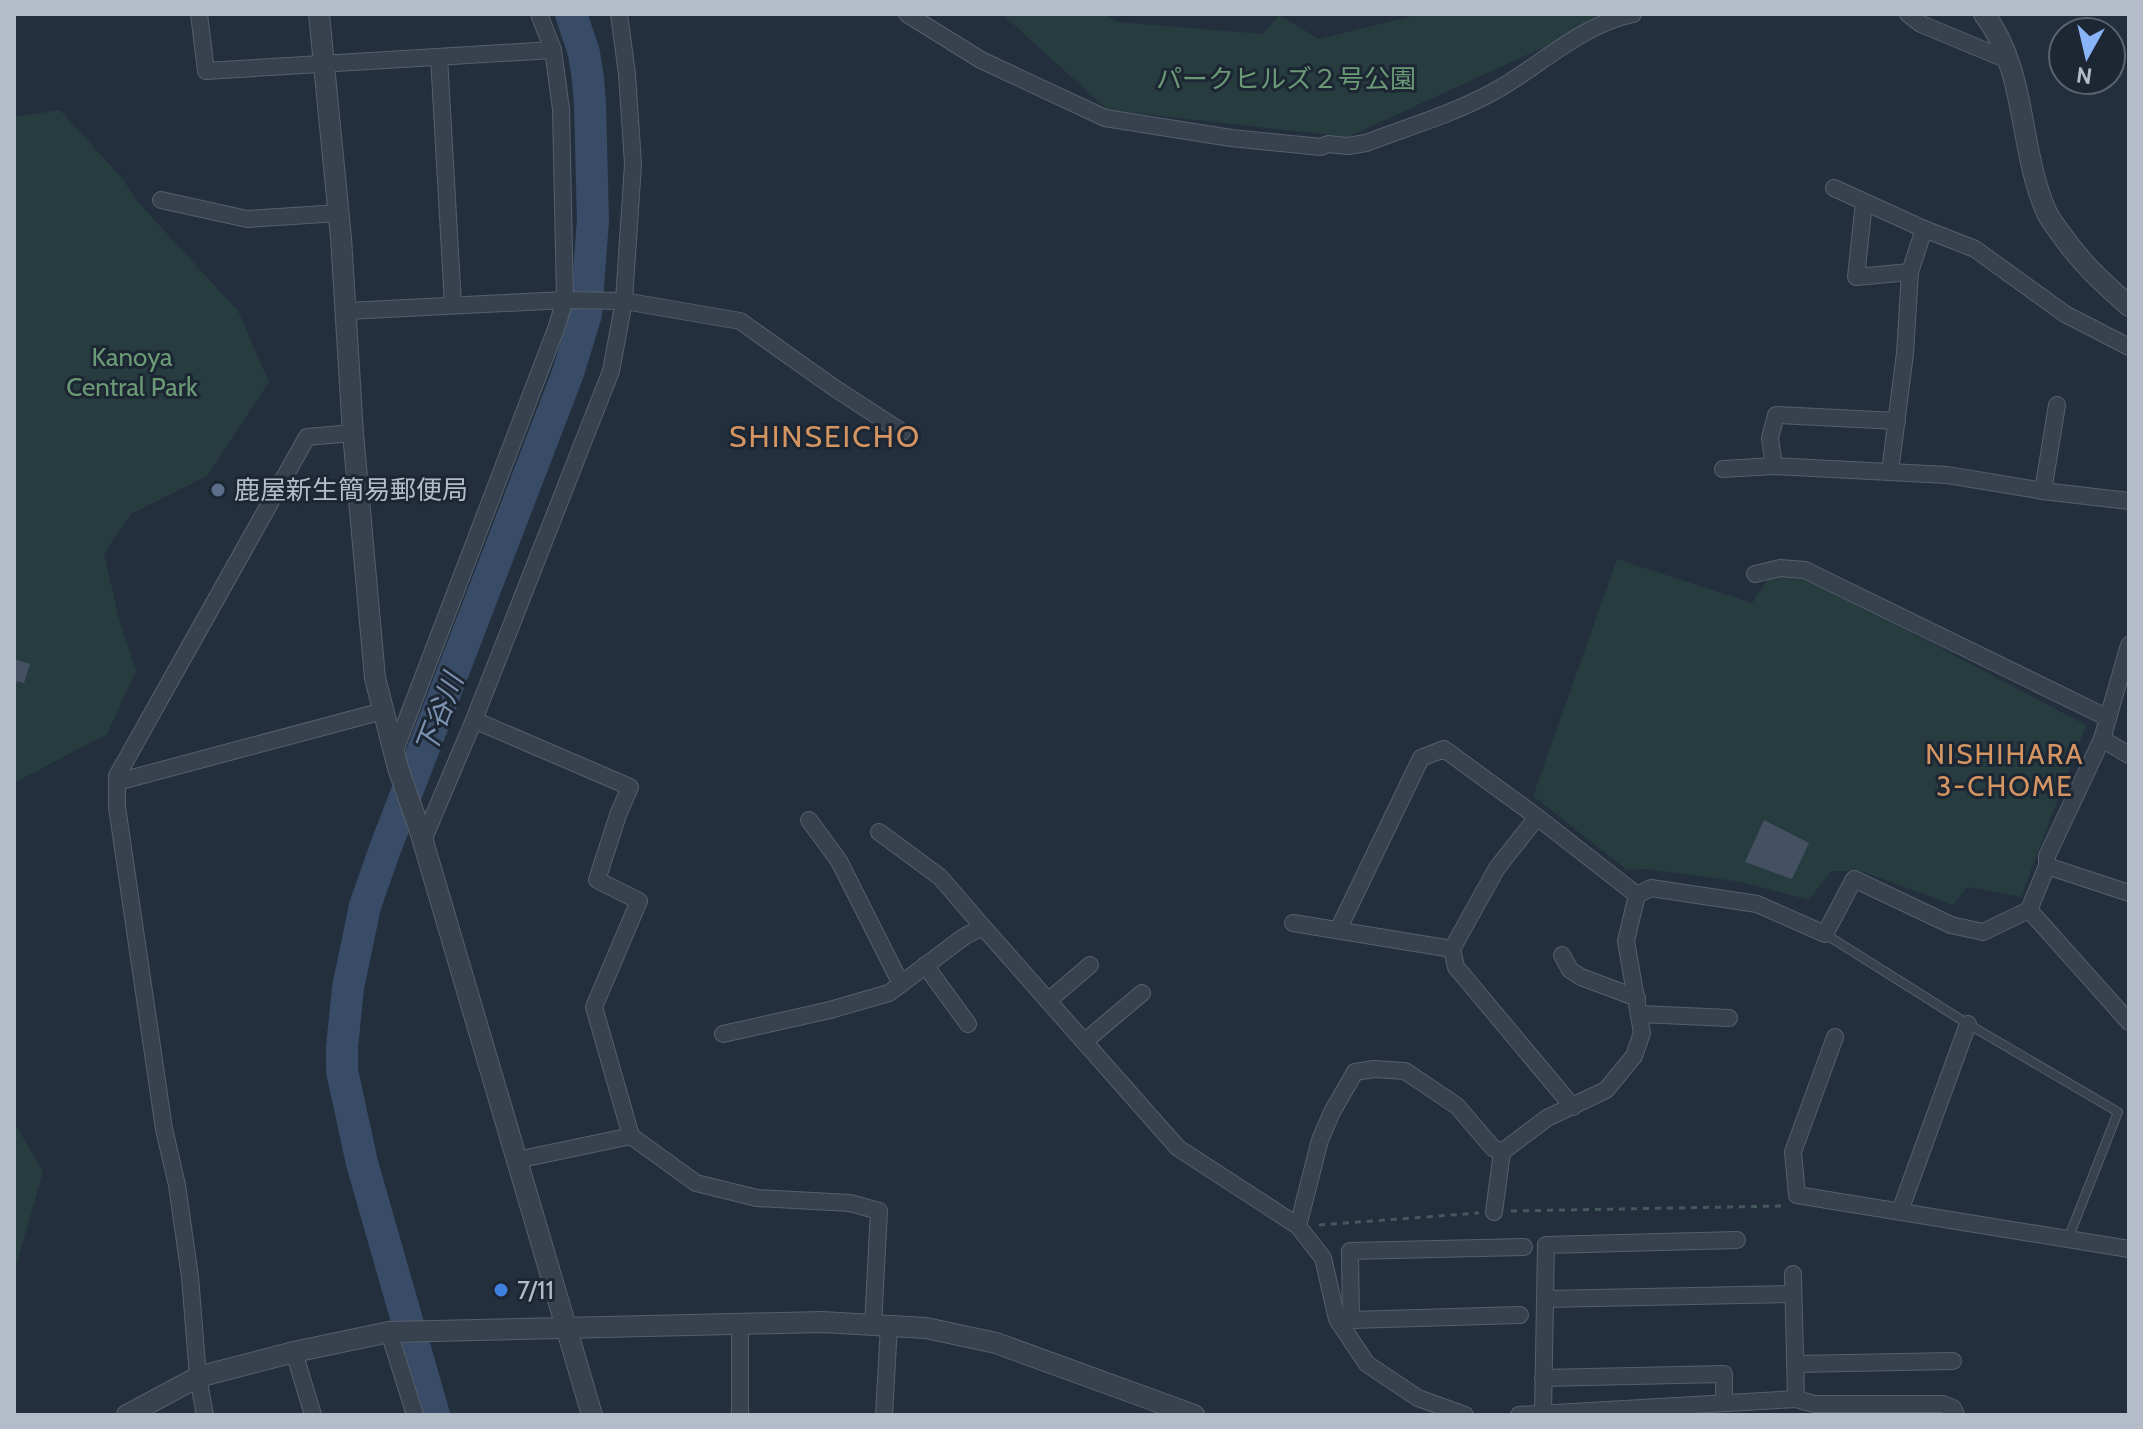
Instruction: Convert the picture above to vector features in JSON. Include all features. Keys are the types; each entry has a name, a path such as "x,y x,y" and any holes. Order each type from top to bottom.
{"street":[{"path":"199,14 206,71 553,50"},
{"path":"319,14 339,213 353,433 375,678 396,761 592,1415"},
{"path":"396,761 565,300 561,109 553,50 539,14"},
{"path":"421,837 474,720 611,371 624,301 633,164 619,14"},
{"path":"907,14 981,60 1105,118 1231,138 1321,147 1366,143 1469,104 1495,91 1575,38 1619,17 1633,14"},
{"path":"1908,14 1921,24 2010,61"},
{"path":"1984,14 1996,29 2010,61 2030,163 2049,216 2094,275 2129,306"},
{"path":"439,57 453,305"},
{"path":"1834,188 1975,249 2065,314 2129,347"},
{"path":"161,200 247,219 339,213"},
{"path":"1864,202 1856,277 1910,272"},
{"path":"1890,472 1905,353 1910,272 1924,229"},
{"path":"347,311 565,300 624,301 740,321 902,432"},
{"path":"2043,491 2057,405"},
{"path":"1774,466 1770,438 1776,415 1897,421"},
{"path":"205,1415 177,1185 164,1129 117,807 117,776 307,437 353,433"},
{"path":"1723,469 1774,466 1948,475 2129,501"},
{"path":"1755,574 1780,568 1805,570 2108,718"},
{"path":"1494,1212 1502,1152 1547,1118 1606,1090 1634,1056 1642,1033 1626,941 1637,895 1651,888 1757,904 1825,934 1854,879 1951,925 1983,932 2029,910 2047,866 2047,856 2102,739 2129,645"},
{"path":"117,782 383,711"},
{"path":"474,720 630,787 597,880 639,901 594,1007 631,1136 696,1183 757,1198 850,1203 879,1211 884,1415"},
{"path":"2102,739 2129,755"},
{"path":"1338,930 1421,758 1444,749 1637,895"},
{"path":"1537,817 1497,868 1452,949 1456,967 1573,1107"},
{"path":"809,820 839,861 901,984"},
{"path":"879,832 940,877 1178,1148 1298,1226 1323,1258 1337,1319 1346,1323 1520,1315"},
{"path":"2047,866 2129,893"},
{"path":"2029,910 2129,1022"},
{"path":"1293,923 1452,949"},
{"path":"723,1034 889,993 965,936 983,927"},
{"path":"1562,955 1570,970 1638,1006 1729,1018"},
{"path":"925,965 968,1024"},
{"path":"1048,1001 1090,965"},
{"path":"1084,1042 1142,993"},
{"path":"1900,1211 1968,1024"},
{"path":"1835,1037 1793,1152 1797,1195 2129,1249"},
{"path":"1298,1226 1320,1140 1355,1072 1374,1069 1405,1071 1457,1106 1493,1148 1502,1152"},
{"path":"517,1160 631,1136"},
{"path":"1543,1413 1546,1245 1737,1240"},
{"path":"1465,1415 1418,1398 1367,1364 1346,1323 1350,1251 1524,1247"},
{"path":"1793,1274 1796,1399"},
{"path":"1545,1299 1793,1294"},
{"path":"127,1415 198,1377 389,1332 822,1322 926,1328 996,1343 1194,1415"},
{"path":"740,1324 740,1415"},
{"path":"389,1332 415,1415"},
{"path":"294,1352 313,1415"},
{"path":"1795,1364 1953,1361"},
{"path":"1543,1378 1724,1374 1724,1403"},
{"path":"1519,1415 1796,1399 1814,1404 1943,1404 1953,1408 1956,1415"}],"lane":[{"path":"1825,934 1968,1024 2118,1112 2068,1240"}],"path":[{"path":"1298,1226 1494,1212 1789,1206 1797,1195"}],"green space":[{"name":"パークヒルズ２号公園","path":"1002,14 1105,14 1117,22 1263,34 1279,15 1319,39 1420,14 1616,14 1348,137 1108,110"},
{"name":"Kanoya Central Park","path":"60,110 122,178 138,202 238,311 269,382 207,476 131,514 104,553 120,623 136,671 107,734 14,783 14,117"},
{"path":"1617,559 1752,603 1771,575 1799,573 2086,725 2021,897 1967,887 1953,905 1861,871 1831,871 1809,900 1742,882 1647,869 1627,870 1533,796"},
{"path":"14,1122 43,1172 14,1273"}],"building":[{"path":"14,659 30,664 24,683 17,681 15,689"},
{"path":"1764,820 1809,843 1792,879 1745,862"}],"waterway":[{"name":"下谷川","path":"434,1415 362,1163 342,1071 342,1047 348,988 365,906 568,373 586,314 593,220 590,105 584,53 571,14"}],"place":[{"name":"鹿屋新生簡易郵便局","path":"218,490"},
{"name":"7/11","path":"501,1290"}],"district":[{"name":"SHINSEICHO","path":"825,436"},
{"name":"NISHIHARA 3-CHOME","path":"2005,770"}]}
